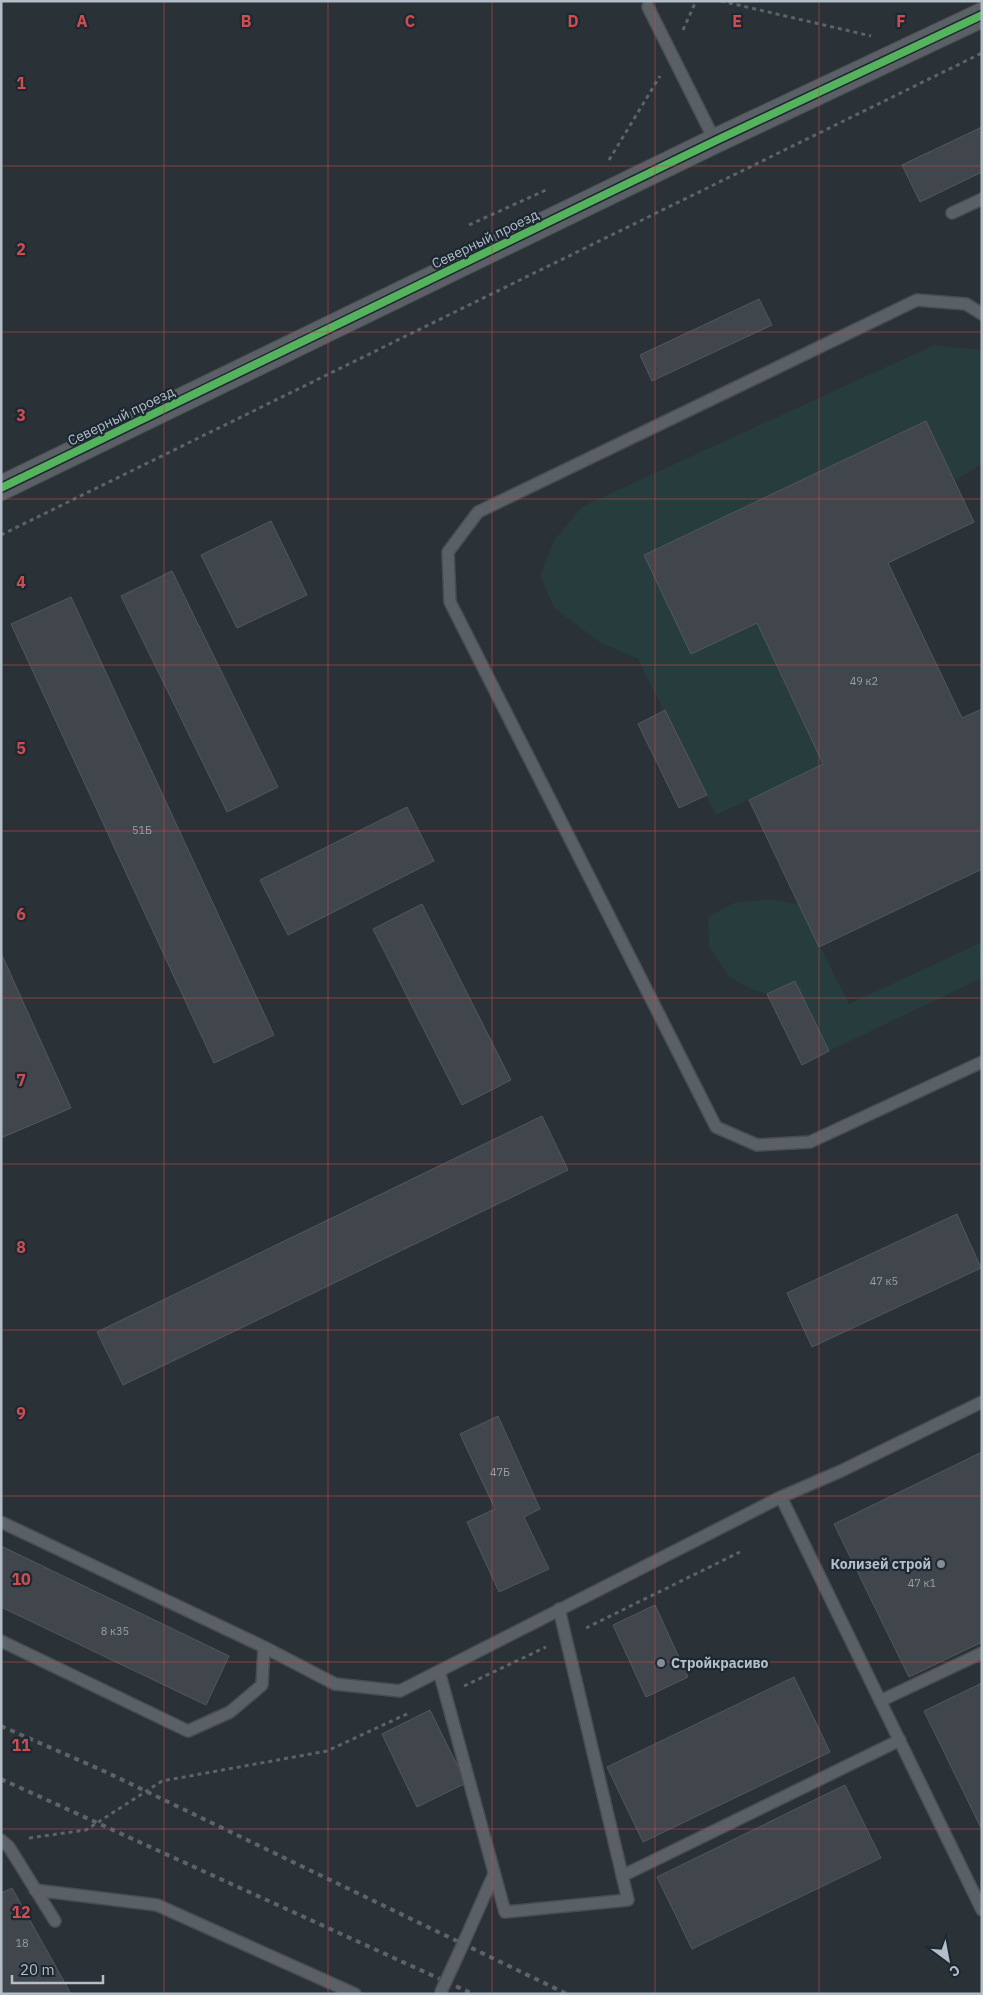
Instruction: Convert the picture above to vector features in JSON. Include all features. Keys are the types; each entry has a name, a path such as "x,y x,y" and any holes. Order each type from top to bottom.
{"street":[{"name":"Северный проезд","path":"1,488 715,141 982,16"}],"lane":[{"path":"648,7 715,141"},
{"path":"952,213 982,199"},
{"path":"982,314 966,304 917,300 478,512 448,552 450,602 716,1127 757,1145 810,1142 982,1062"},
{"path":"1,1522 264,1647 335,1684 400,1691 781,1497 841,1471 982,1402"},
{"path":"781,1497 880,1701 978,1893 982,1910"},
{"path":"439,1671 505,1912 628,1900 559,1609"},
{"path":"1,1641 188,1731 230,1712 262,1685 264,1647"},
{"path":"880,1701 982,1653"},
{"path":"622,1876 900,1740"},
{"path":"2,1841 55,1921"},
{"path":"440,1994 494,1874"},
{"path":"35,1890 157,1905 356,1994"}],"path":[{"path":"609,161 672,55 696,1"},
{"path":"721,1 872,36"},
{"path":"1,535 982,53"},
{"path":"2,1841 86,1830 162,1781 327,1751 565,1638 740,1552"}],"green space":[{"path":"934,345 982,350 982,464 954,481 925,421 644,555 757,623 823,764 716,815 638,659 601,643 554,608 540,576 555,539 583,506"},
{"path":"770,899 799,905 849,1004 982,942 982,978 829,1051 795,981 767,994 749,988 729,977 709,946 708,917 734,903"}],"building":[{"path":"982,127 982,172 920,202 902,165"},
{"path":"759,299 772,325 652,381 640,355"},
{"path":"926,421 974,522 888,563 962,718 982,709 982,869 819,947 749,800 823,764 757,623 691,654 644,555"},
{"path":"271,521 307,595 237,628 201,555"},
{"path":"172,571 278,787 227,812 121,596"},
{"path":"71,597 274,1035 214,1063 11,624"},
{"path":"665,710 707,795 679,808 638,724"},
{"path":"407,807 434,861 288,935 260,880"},
{"path":"422,904 511,1080 462,1105 373,929"},
{"path":"1,953 71,1108 1,1138"},
{"path":"795,981 829,1051 802,1065 767,994"},
{"path":"542,1116 568,1170 123,1385 97,1332"},
{"path":"957,1214 981,1268 812,1347 787,1293"},
{"path":"498,1416 540,1509 524,1517 549,1569 499,1592 467,1522 495,1509 460,1434"},
{"path":"982,1452 982,1642 909,1677 834,1524"},
{"path":"1,1546 229,1656 206,1705 1,1607"},
{"path":"655,1605 688,1677 646,1697 613,1625"},
{"path":"794,1677 830,1752 643,1842 607,1767"},
{"path":"982,1683 982,1830 924,1711"},
{"path":"430,1710 466,1783 417,1807 382,1734"},
{"path":"845,1785 881,1858 692,1949 657,1877"},
{"path":"12,1888 71,1994 2,1994 1,1893"}],"railway":[{"path":"1,1726 106,1772 567,1994"},
{"path":"1,1779 473,1994"}],"cycle path":[{"path":"1,488 715,141 982,15"}],"place":[{"name":"Колизей строй","path":"941,1564"},
{"name":"Стройкрасиво","path":"661,1663"}]}
